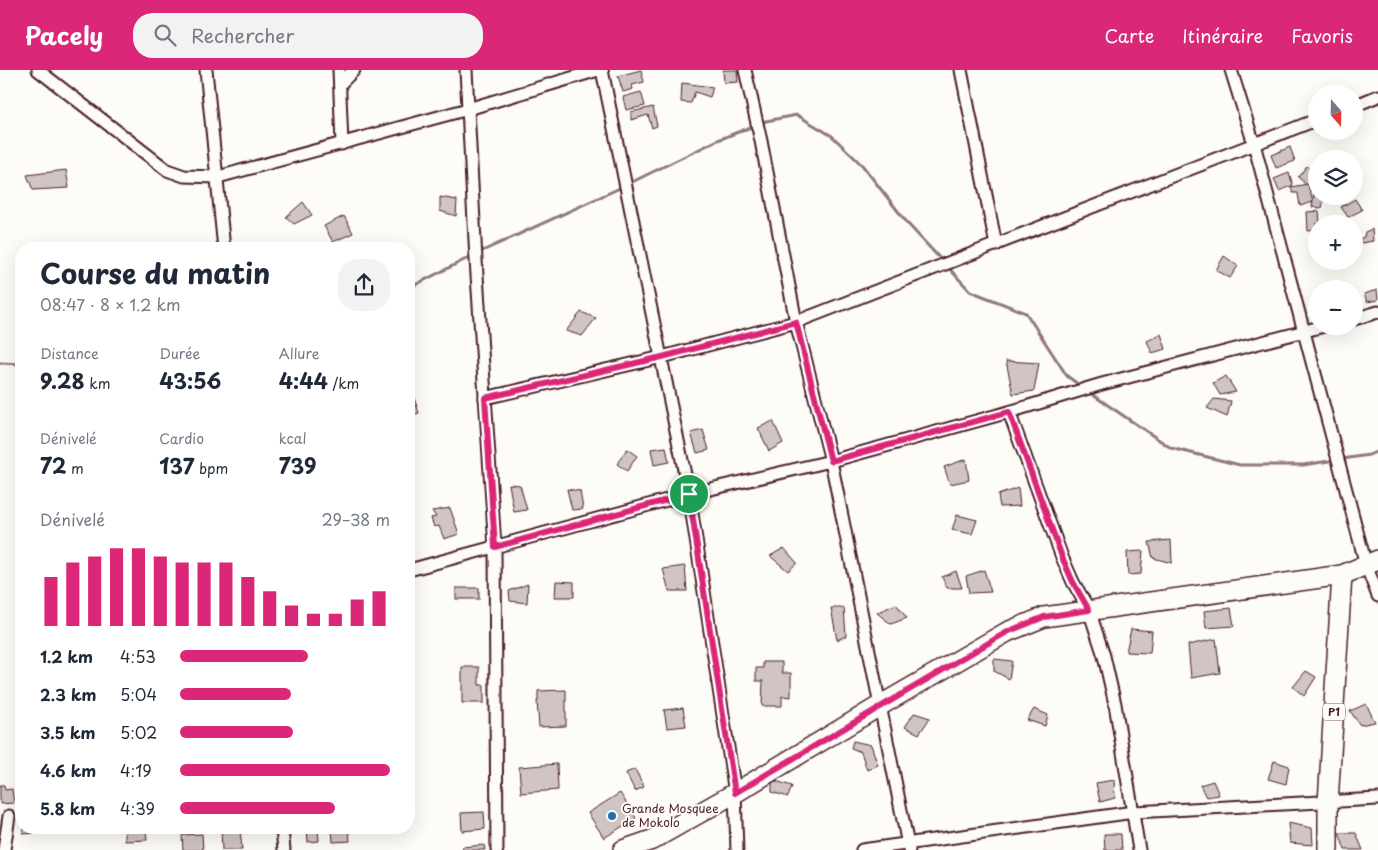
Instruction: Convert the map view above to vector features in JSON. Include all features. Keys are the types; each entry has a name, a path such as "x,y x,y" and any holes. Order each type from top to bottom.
{"main road":[{"path":"624,850 652,840 735,793 881,705 1025,623 1044,617 1089,610 1342,575 1372,562"},
{"name":"P1","path":"1328,850 1328,802 1342,575"}],"street":[{"path":"38,70 167,170 184,176 218,178 468,109 598,70"},
{"path":"206,70 223,242"},
{"path":"338,70 342,144"},
{"path":"340,84 354,70"},
{"path":"466,70 474,241 495,547 497,850"},
{"path":"602,70 689,494 735,793 737,850"},
{"path":"745,70 761,141 796,322 831,461 909,847"},
{"path":"961,70 996,245"},
{"path":"1231,70 1254,144 1335,450 1372,562 1378,596"},
{"path":"1363,102 1378,96"},
{"path":"485,398 662,357 796,322 1308,123"},
{"path":"1363,316 1378,312"},
{"path":"415,568 689,494 831,461 1009,412 1102,384 1308,331"},
{"path":"1009,412 1062,557 1073,582 1089,610 1104,656 1115,704 1139,850"},
{"path":"862,850 909,847 1134,812 1378,799"},
{"path":"4,850 9,816"},
{"path":"282,834 284,850"}],"building":[{"path":"641,70 644,82 632,85 633,89 623,92 618,76"},
{"path":"723,70 737,70 738,82 724,83"},
{"path":"682,83 713,87 710,97 695,92 691,103 681,102"},
{"path":"641,92 645,106 626,110 623,97"},
{"path":"653,107 657,126 652,128 648,115 631,120 631,112"},
{"path":"1290,147 1295,161 1276,168 1271,155"},
{"path":"1307,166 1308,167 1308,186 1298,177"},
{"path":"66,170 69,188 33,190 27,175"},
{"path":"1289,173 1293,185 1279,191 1274,179"},
{"path":"1308,184 1308,204 1300,206 1298,193 1293,193 1291,187"},
{"path":"440,197 457,200 456,216 440,211"},
{"path":"303,202 312,215 294,224 286,217"},
{"path":"1312,205 1322,205 1322,208 1312,207"},
{"path":"1344,205 1359,205 1362,210 1352,215 1347,215 1341,207"},
{"path":"1319,211 1319,215 1308,215 1308,231 1307,212"},
{"path":"344,216 353,233 333,242 324,226"},
{"path":"1372,229 1373,241 1363,243 1365,232"},
{"path":"1224,256 1238,266 1230,278 1216,270"},
{"path":"1377,290 1378,300 1367,302 1364,294"},
{"path":"581,312 596,318 582,336 566,331"},
{"path":"1161,334 1166,349 1152,353 1147,341"},
{"path":"1006,361 1039,363 1034,391 1013,394"},
{"path":"1226,376 1236,392 1220,395 1213,383"},
{"path":"1214,399 1231,401 1227,417 1207,408"},
{"path":"415,401 419,413 415,414"},
{"path":"773,421 783,443 769,451 758,428"},
{"path":"703,430 709,450 697,453 691,433"},
{"path":"666,447 669,462 654,465 651,449"},
{"path":"627,449 637,456 627,471 617,464"},
{"path":"966,459 969,480 950,484 944,467"},
{"path":"509,484 520,485 527,510 514,512"},
{"path":"1018,488 1020,506 1000,507 998,495"},
{"path":"567,489 580,491 583,509 572,510"},
{"path":"450,508 459,534 444,539 439,526 434,527 431,518 436,517 432,511"},
{"path":"957,515 977,520 972,534 952,530"},
{"path":"1171,540 1172,563 1153,558 1149,542"},
{"path":"784,548 797,563 788,571 770,556"},
{"path":"1143,551 1141,574 1128,575 1127,552"},
{"path":"685,566 687,591 669,591 663,569"},
{"path":"984,570 991,592 969,593 966,576"},
{"path":"956,571 962,588 947,588 942,577"},
{"path":"556,581 574,582 574,597 555,597"},
{"path":"528,584 527,603 510,601 509,591"},
{"path":"456,588 479,588 479,599 456,599"},
{"path":"896,604 907,618 891,624 877,613"},
{"path":"831,608 844,608 846,636 837,640"},
{"path":"1231,608 1234,626 1206,628 1204,611"},
{"path":"1131,629 1152,631 1150,653 1126,652"},
{"path":"1216,639 1220,673 1191,678 1188,645"},
{"path":"994,659 1012,661 1009,679 994,671"},
{"path":"763,662 782,662 782,673 791,673 791,697 782,696 782,706 762,706 763,681 756,681 756,668 763,668"},
{"path":"462,667 479,667 479,685 484,685 484,703 462,703"},
{"path":"1306,671 1316,677 1304,696 1293,687"},
{"path":"566,690 566,726 539,727 538,691"},
{"path":"1366,704 1375,722 1360,725 1350,711"},
{"path":"683,708 686,726 667,728 664,710"},
{"path":"1034,709 1048,715 1045,726 1027,720"},
{"path":"914,713 930,718 919,734 905,727"},
{"path":"853,741 871,745 878,765 867,770 861,752 851,748"},
{"path":"1274,761 1289,766 1286,784 1268,779"},
{"path":"557,764 558,790 521,793 519,767"},
{"path":"635,769 644,787 635,791 626,773"},
{"path":"772,780 792,786 788,797 772,792"},
{"path":"1114,780 1115,798 1100,802 1096,783"},
{"path":"1213,781 1219,795 1206,797 1200,785"},
{"path":"0,785 4,785 5,790 12,789 14,803 0,804"},
{"name":"Grande Mosquee de Mokolo","path":"620,793 636,818 604,838 588,813"},
{"path":"484,812 485,829 462,831 461,813"},
{"path":"1288,823 1312,828 1313,845 1290,843"},
{"path":"1339,833 1356,833 1363,850 1345,850"},
{"path":"125,834 146,834 147,840 125,841"},
{"path":"202,834 203,850 183,850 182,835"},
{"path":"221,834 240,834 242,850 222,850"},
{"path":"307,834 318,834 319,841 308,842"},
{"path":"332,834 349,834 350,841 333,842"},
{"path":"1104,834 1121,834 1122,850 1105,850"},
{"path":"484,845 485,850 463,850 462,847"}],"waterway":[{"path":"628,184 718,140 766,121 797,115 832,136 862,165 908,224 970,291 1026,313 1067,376 1082,387"},
{"path":"478,253 622,187"},
{"path":"415,285 472,256"},
{"path":"0,363 15,364"},
{"path":"1087,391 1171,448 1240,465 1303,465 1369,455 1378,451"}],"place":[{"name":"Grande Mosquee de Mokolo","path":"612,816"}],"route":[{"path":"796,322 831,461 1009,412 1062,557 1073,582 1089,610 1044,617 1025,623 1007,632 735,793 689,494 495,547 485,398 662,357 796,322"}]}
